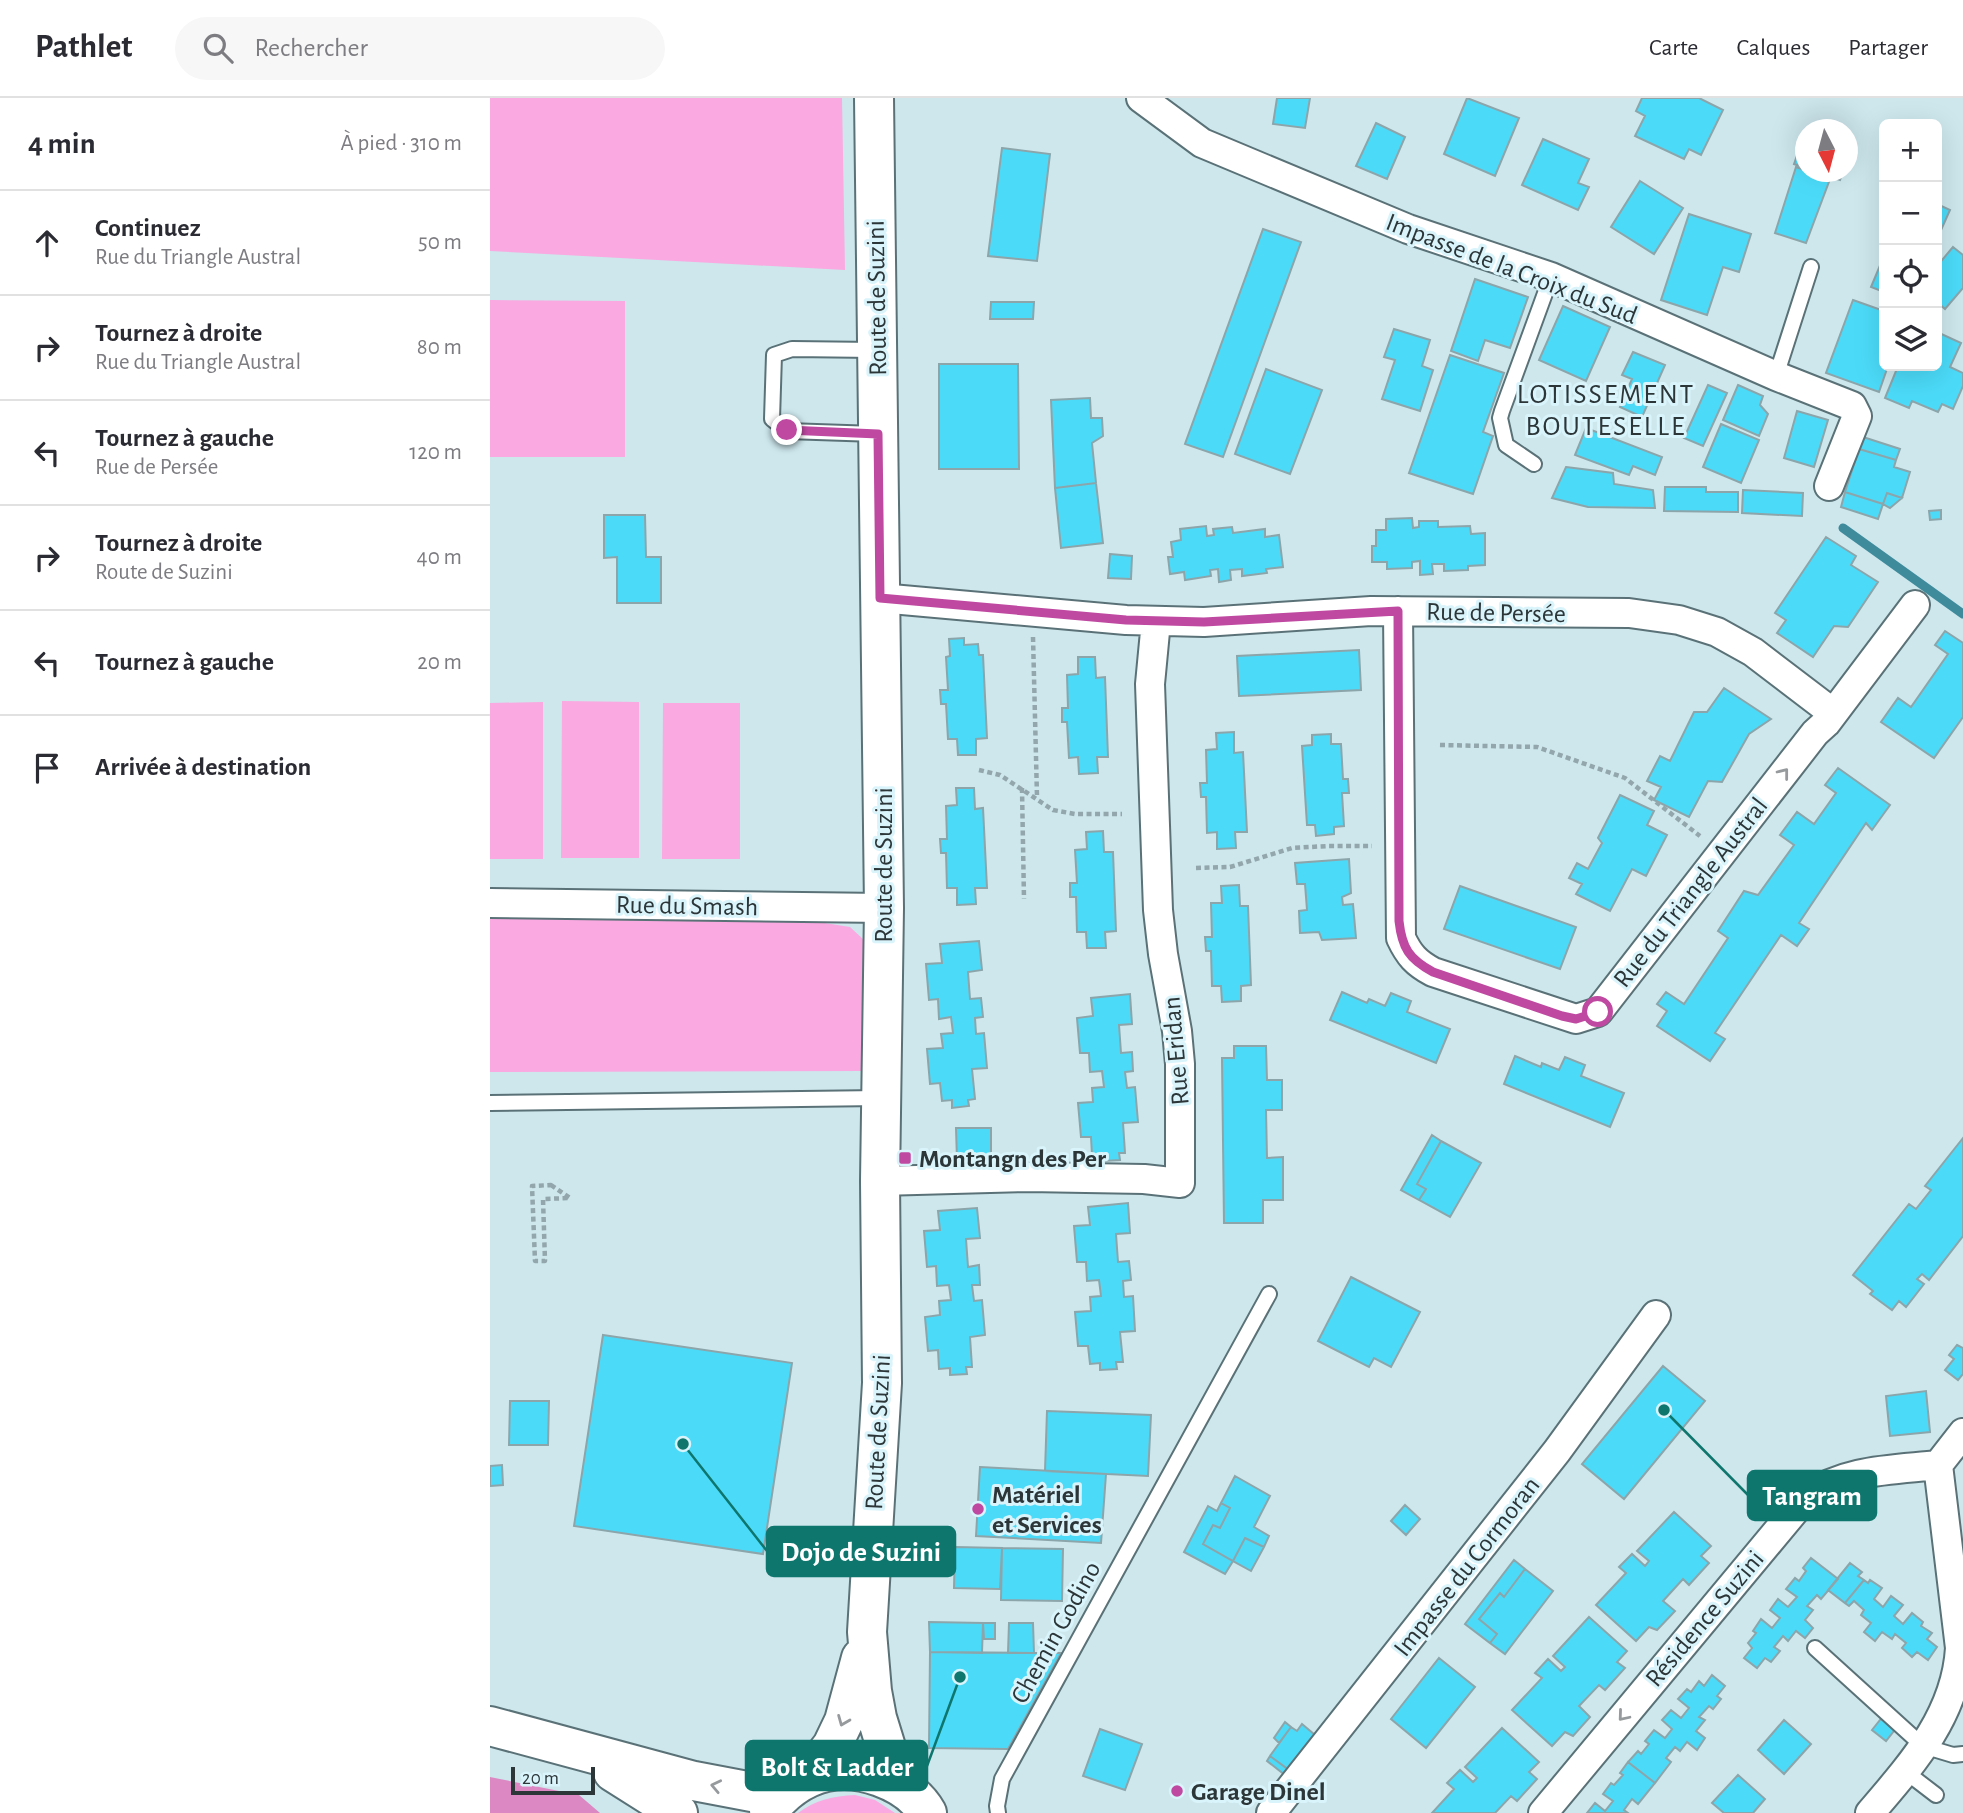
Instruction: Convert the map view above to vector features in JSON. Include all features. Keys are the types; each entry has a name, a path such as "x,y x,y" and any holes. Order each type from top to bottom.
{"street":[{"name":"Route de Suzini","path":"874,98 884,908 880,1181 882,1383 867,1632 881,1734 920,1803"},
{"name":"Impasse de la Croix du Sud","path":"1141,98 1202,143 1408,229 1551,276 1776,376 1852,406 1857,416 1829,486"},
{"name":"Rue de Persée","path":"880,598 1126,620 1204,622 1398,611 1629,613 1679,620 1717,632 1753,652 1833,713"},
{"name":"Rue du Triangle Austral","path":"1398,611 1401,938 1408,953 1417,963 1433,972 1576,1019 1598,1012 1915,605"},
{"name":"Rue Eridan","path":"880,1181 1028,1177 1144,1179 1180,1183 1177,1031 1158,910 1150,684 1156,621"},
{"name":"Rue du Smash","path":"490,903 884,908"},
{"name":"Impasse du Cormoran","path":"1271,1813 1557,1451 1656,1315"},
{"path":"1870,1813 1906,1772 1946,1710 1959,1670 1960,1648 1938,1465 1963,1433"},
{"name":"Résidence Suzini","path":"1543,1813 1806,1497 1829,1482 1856,1474 1938,1465"},
{"name":"Route de Suzini","path":"786,1794 832,1746 851,1699 867,1632"},
{"path":"490,1726 727,1788 752,1792 786,1794 832,1771 863,1771 920,1803"},
{"path":"575,1749 678,1813"}],"lane":[{"path":"1776,376 1811,267"},
{"path":"1534,464 1506,444 1500,418 1551,276"},
{"path":"876,350 792,349 774,355 772,419 787,430 878,434"},
{"path":"490,1103 881,1098"},
{"name":"Chemin Godino","path":"998,1813 1002,1779 1269,1294"},
{"path":"1815,1647 1923,1746 1953,1755 1963,1754"},
{"path":"1906,1772 1936,1795"}],"path":[{"path":"1033,636 1037,797"},
{"path":"1440,745 1537,747 1625,778 1703,839"},
{"path":"979,770 1000,775 1053,810 1075,814 1122,814"},
{"path":"1022,788 1024,899"},
{"path":"1196,868 1230,867 1292,848 1380,846"},
{"path":"551,1185 570,1198 543,1199 545,1261 535,1261 533,1186 551,1185"}],"shaded area":[{"path":"490,98 842,98 845,270 490,251"},
{"path":"490,300 625,301 625,457 490,457"},
{"path":"562,701 639,702 639,858 561,858"},
{"path":"543,702 543,859 490,859 490,703"},
{"path":"663,703 740,703 740,859 662,859"},
{"path":"490,915 780,916 850,927 864,940 865,1071 490,1072"},
{"path":"490,1777 579,1795 600,1813 490,1813"},
{"path":"855,1795 875,1800 895,1813 798,1813 825,1800"}],"building":[{"path":"1277,98 1310,98 1305,128 1273,124"},
{"path":"1467,98 1519,118 1495,176 1444,154"},
{"path":"1642,98 1699,98 1723,110 1701,155 1689,149 1684,159 1635,136 1645,116 1636,111"},
{"path":"1376,123 1405,137 1387,179 1356,166"},
{"path":"1543,139 1589,159 1578,183 1589,187 1578,210 1522,185"},
{"path":"1002,148 1050,154 1037,261 988,256"},
{"path":"1795,170 1795,182 1829,182 1806,243 1775,233"},
{"path":"1640,181 1683,208 1654,254 1611,227"},
{"path":"1942,206 1950,210 1942,228"},
{"path":"1689,214 1751,234 1739,272 1723,267 1707,315 1661,300"},
{"path":"1263,229 1301,242 1223,457 1185,444"},
{"path":"1953,247 1963,255 1963,288 1945,309 1942,306 1942,260"},
{"path":"1879,268 1879,290 1871,287"},
{"path":"1475,279 1528,297 1510,348 1485,340 1478,361 1451,351"},
{"path":"1853,300 1879,309 1879,371 1886,371 1879,392 1826,373"},
{"path":"991,302 1034,302 1033,319 990,319"},
{"path":"1563,306 1610,327 1586,381 1539,360"},
{"path":"1394,329 1430,340 1422,366 1433,370 1420,411 1382,399 1395,360 1384,357"},
{"path":"1942,334 1961,343 1950,367 1963,373 1963,386 1953,409 1942,404 1938,412 1912,401 1909,408 1885,398 1896,371 1942,371"},
{"path":"1633,352 1665,365 1642,417 1620,407 1632,379 1622,375"},
{"path":"1450,355 1504,373 1483,432 1493,436 1473,494 1409,473"},
{"path":"939,364 1018,364 1019,469 939,469"},
{"path":"1266,369 1322,390 1290,474 1235,454"},
{"path":"1708,385 1727,393 1703,446 1684,438"},
{"path":"1738,385 1763,396 1760,405 1768,414 1759,436 1723,420"},
{"path":"1090,398 1091,418 1102,418 1103,436 1092,443 1096,483 1055,488 1051,400"},
{"path":"1797,411 1828,420 1814,467 1784,458"},
{"path":"1721,424 1759,440 1741,483 1703,467"},
{"path":"1586,428 1662,457 1655,475 1633,466 1629,475 1575,455"},
{"path":"1863,437 1900,449 1896,460 1859,449"},
{"path":"1859,449 1896,460 1894,467 1910,472 1902,498 1887,493 1883,504 1845,492"},
{"path":"1566,467 1613,473 1614,484 1653,490 1655,508 1588,507 1552,498"},
{"path":"1096,483 1103,543 1061,548 1055,488"},
{"path":"1665,487 1706,487 1706,492 1738,492 1738,512 1664,511"},
{"path":"1743,490 1803,493 1802,516 1742,513"},
{"path":"1845,492 1883,504 1878,519 1841,507"},
{"path":"1887,493 1902,498 1890,508 1883,504"},
{"path":"1941,510 1941,519 1930,520 1929,511"},
{"path":"604,515 645,515 646,557 661,557 661,603 617,603 617,557 604,558"},
{"path":"1412,518 1413,528 1419,527 1419,521 1438,521 1438,527 1470,526 1471,534 1485,533 1485,565 1468,566 1468,570 1444,571 1444,564 1432,564 1433,574 1420,575 1420,561 1412,562 1412,568 1387,569 1387,562 1372,562 1376,530 1386,530 1386,519"},
{"path":"1206,526 1207,536 1214,535 1213,529 1232,527 1233,533 1265,529 1265,537 1279,535 1283,567 1266,569 1267,573 1242,576 1242,569 1230,570 1231,580 1219,582 1218,569 1210,570 1211,576 1185,580 1184,572 1170,574 1168,557 1173,557 1171,542 1181,540 1180,529"},
{"path":"1826,537 1856,556 1851,565 1878,582 1848,627 1834,626 1813,657 1777,633 1786,620 1775,613"},
{"path":"1110,554 1132,556 1131,579 1108,578"},
{"path":"1945,631 1963,643 1963,717 1934,758 1881,722 1898,698 1911,707 1948,654 1935,645"},
{"path":"964,638 964,645 978,644 979,655 983,655 987,738 976,739 976,755 958,755 957,739 948,739 946,704 941,704 940,690 948,690 946,657 950,656 949,639"},
{"path":"1359,650 1361,690 1239,696 1237,656"},
{"path":"1078,657 1095,657 1096,678 1105,677 1108,757 1097,757 1098,773 1079,774 1078,757 1069,758 1067,722 1062,722 1062,708 1068,708 1067,675 1078,674"},
{"path":"1724,688 1771,719 1749,734 1722,782 1708,781 1689,817 1654,800 1661,787 1647,781 1660,756 1670,761 1694,712 1707,712"},
{"path":"1234,732 1234,753 1243,752 1247,832 1235,832 1236,848 1217,849 1217,832 1207,833 1206,797 1201,797 1200,783 1207,783 1206,750 1217,749 1216,733"},
{"path":"1331,734 1331,744 1341,744 1343,779 1348,779 1349,793 1342,793 1344,826 1334,827 1334,834 1316,836 1315,825 1307,825 1302,746 1312,745 1312,735"},
{"path":"1838,768 1890,805 1872,830 1866,823 1799,923 1809,929 1797,946 1781,935 1715,1033 1725,1039 1710,1061 1657,1026 1667,1011 1657,1004 1666,992 1684,1004 1728,938 1718,931 1744,891 1758,895 1794,845 1780,835 1797,812 1814,824 1836,793 1825,785"},
{"path":"956,788 974,788 975,809 983,808 987,888 975,888 976,904 957,905 957,888 947,888 946,853 941,853 940,839 947,839 946,806 957,805"},
{"path":"1620,795 1654,811 1647,825 1667,835 1646,876 1632,869 1610,911 1576,894 1582,884 1569,878 1577,863 1588,869 1602,843 1598,838"},
{"path":"1103,831 1104,852 1113,852 1116,931 1105,932 1106,948 1087,948 1086,932 1077,932 1076,897 1070,897 1070,883 1077,883 1075,850 1087,849 1086,832"},
{"path":"1349,859 1351,893 1342,897 1343,905 1353,904 1356,938 1322,940 1319,932 1300,933 1299,911 1307,910 1305,884 1297,884 1295,863"},
{"path":"1239,885 1240,906 1248,906 1251,985 1241,986 1241,1001 1222,1002 1221,986 1212,986 1211,951 1206,951 1205,937 1212,937 1211,903 1222,903 1221,886"},
{"path":"1460,886 1576,927 1560,969 1444,929"},
{"path":"979,941 982,970 968,972 970,999 981,998 983,1017 975,1018 976,1034 984,1033 987,1068 972,1069 975,1099 968,1100 969,1106 952,1108 952,1100 942,1101 940,1083 930,1084 927,1049 943,1048 941,1034 953,1033 951,1017 939,1019 938,999 929,1000 926,964 942,963 940,944"},
{"path":"1342,992 1367,1003 1369,999 1385,1006 1391,993 1411,1001 1407,1012 1450,1029 1436,1063 1330,1020"},
{"path":"1130,994 1132,1024 1119,1025 1121,1053 1132,1052 1133,1071 1125,1072 1127,1088 1135,1087 1138,1122 1123,1123 1125,1153 1119,1153 1120,1160 1103,1161 1102,1154 1092,1155 1091,1137 1081,1137 1078,1103 1093,1102 1092,1088 1104,1087 1102,1071 1090,1072 1089,1053 1080,1053 1077,1018 1093,1016 1091,998"},
{"path":"1234,1046 1266,1046 1267,1080 1282,1080 1282,1110 1266,1110 1267,1158 1283,1157 1283,1200 1263,1200 1263,1223 1224,1223 1222,1058 1234,1058"},
{"path":"1515,1056 1541,1067 1542,1063 1559,1070 1565,1057 1585,1065 1581,1076 1624,1093 1610,1127 1504,1084"},
{"path":"956,1128 991,1128 991,1160 957,1160"},
{"path":"1432,1135 1441,1141 1417,1184 1426,1189 1419,1200 1401,1190"},
{"path":"1963,1138 1963,1236 1929,1280 1922,1274 1917,1279 1924,1284 1906,1307 1899,1301 1892,1310 1870,1294 1873,1291 1853,1275 1909,1204 1916,1209 1931,1190 1925,1186"},
{"path":"1441,1141 1481,1163 1450,1217 1419,1200 1426,1189 1417,1184"},
{"path":"1128,1203 1130,1233 1116,1234 1118,1262 1129,1261 1131,1280 1123,1281 1124,1297 1133,1296 1135,1331 1120,1332 1123,1362 1116,1362 1117,1369 1100,1370 1100,1363 1090,1364 1088,1346 1078,1346 1075,1312 1091,1311 1090,1297 1101,1296 1099,1280 1087,1281 1086,1262 1077,1262 1074,1226 1090,1225 1088,1207"},
{"path":"977,1208 980,1238 966,1239 968,1267 979,1265 980,1285 972,1285 974,1301 982,1300 985,1335 970,1337 972,1367 966,1367 967,1374 950,1375 950,1368 939,1369 938,1350 928,1351 925,1317 940,1315 939,1301 951,1300 949,1285 937,1286 936,1266 927,1267 924,1231 940,1230 938,1211"},
{"path":"1351,1277 1420,1312 1391,1367 1374,1358 1369,1367 1318,1341"},
{"path":"603,1335 792,1363 763,1554 574,1526"},
{"path":"1957,1345 1963,1348 1963,1374 1958,1380 1945,1370 1954,1359 1949,1355"},
{"path":"1663,1366 1705,1401 1624,1499 1582,1464"},
{"path":"1926,1391 1930,1432 1890,1436 1886,1396"},
{"path":"510,1401 549,1401 548,1445 509,1445"},
{"path":"1047,1411 1151,1415 1148,1476 1045,1471"},
{"path":"502,1465 503,1485 490,1486 490,1466"},
{"path":"980,1467 1106,1474 1101,1543 976,1536"},
{"path":"1235,1476 1270,1496 1254,1527 1269,1536 1264,1547 1245,1538 1233,1561 1203,1544 1213,1525 1220,1528 1230,1508 1221,1503"},
{"path":"1221,1503 1230,1508 1220,1528 1213,1525 1203,1544 1233,1561 1225,1574 1184,1552 1208,1506 1217,1511"},
{"path":"1405,1505 1420,1519 1406,1535 1391,1521"},
{"path":"1674,1512 1711,1546 1701,1556 1709,1563 1689,1585 1683,1579 1663,1601 1675,1611 1657,1630 1649,1627 1636,1641 1596,1605 1626,1573 1619,1567 1632,1554 1645,1566 1649,1561 1637,1551"},
{"path":"1245,1538 1264,1547 1251,1571 1233,1561"},
{"path":"955,1547 1002,1548 1000,1589 954,1588"},
{"path":"1002,1548 1063,1549 1062,1601 1001,1600"},
{"path":"1811,1558 1838,1579 1821,1599 1817,1595 1807,1606 1813,1610 1805,1620 1813,1628 1805,1638 1796,1631 1788,1641 1783,1636 1774,1647 1780,1651 1771,1662 1765,1658 1757,1668 1744,1658 1752,1648 1748,1643 1756,1633 1753,1631 1761,1619 1772,1628 1780,1618 1770,1610 1778,1599 1788,1607 1797,1597 1786,1589 1795,1578 1799,1581 1806,1571 1803,1568"},
{"path":"1514,1560 1525,1569 1504,1597 1500,1593 1479,1619 1497,1634 1490,1643 1465,1624"},
{"path":"1850,1563 1862,1572 1858,1576 1864,1580 1845,1603 1828,1590"},
{"path":"1525,1569 1553,1591 1505,1654 1490,1643 1497,1634 1479,1619 1500,1593 1504,1597"},
{"path":"1864,1580 1868,1583 1870,1580 1882,1588 1874,1599 1883,1607 1891,1596 1903,1605 1894,1616 1903,1624 1912,1613 1923,1622 1921,1626 1932,1633 1927,1639 1937,1647 1928,1660 1917,1652 1912,1657 1902,1648 1906,1643 1895,1634 1892,1639 1882,1632 1875,1641 1864,1632 1871,1623 1861,1615 1864,1610 1854,1601 1849,1606 1845,1603"},
{"path":"1589,1617 1627,1651 1617,1662 1625,1668 1605,1690 1599,1685 1579,1706 1590,1717 1573,1736 1565,1732 1552,1746 1512,1710 1542,1678 1535,1673 1548,1659 1561,1671 1565,1667 1553,1656"},
{"path":"929,1622 983,1623 982,1653 930,1652"},
{"path":"983,1623 995,1623 995,1639 984,1639"},
{"path":"1009,1623 1033,1623 1034,1653 1008,1653"},
{"path":"930,1652 1061,1653 1008,1749 929,1748"},
{"path":"1439,1658 1475,1687 1426,1748 1391,1719"},
{"path":"1712,1675 1725,1686 1717,1696 1721,1699 1713,1709 1709,1706 1699,1717 1705,1720 1696,1731 1705,1738 1697,1750 1687,1742 1680,1751 1675,1747 1666,1758 1671,1762 1655,1783 1628,1762 1638,1751 1641,1754 1649,1744 1645,1741 1654,1730 1665,1738 1672,1729 1662,1720 1671,1710 1681,1718 1689,1708 1678,1699 1687,1689 1691,1692 1699,1681 1704,1686"},
{"path":"1884,1715 1897,1727 1886,1741 1872,1730"},
{"path":"1784,1720 1811,1744 1784,1774 1758,1750"},
{"path":"1285,1722 1291,1727 1279,1743 1274,1738"},
{"path":"1302,1724 1315,1735 1289,1770 1270,1756 1291,1727 1297,1731"},
{"path":"1502,1728 1539,1762 1529,1772 1537,1779 1517,1801 1511,1796 1495,1813 1432,1813 1454,1789 1447,1783 1460,1770 1473,1782 1477,1778 1465,1767"},
{"path":"1100,1729 1142,1744 1125,1790 1083,1776"},
{"path":"1270,1756 1289,1770 1285,1775 1267,1761"},
{"path":"1628,1762 1655,1783 1638,1804 1632,1799 1624,1810 1628,1813 1587,1813 1595,1803 1605,1811 1613,1801 1603,1794 1611,1783 1614,1785 1623,1775 1620,1773"},
{"path":"1738,1775 1765,1799 1753,1813 1724,1813 1712,1803"}],"waterway":[{"path":"1843,528 1963,614"}],"place":[{"name":"Montangn des Per","path":"905,1158"},
{"name":"Tangram","path":"1664,1410"},
{"name":"Dojo de Suzini","path":"683,1444"},
{"name":"Matériel et Services","path":"978,1509"},
{"name":"Bolt & Ladder","path":"960,1677"},
{"name":"Garage Dinel","path":"1177,1791"}],"district":[{"name":"LOTISSEMENT BOUTESELLE","path":"1606,409"}],"route":[{"path":"787,430 878,434 880,598 1126,620 1204,622 1398,611 1399,921 1401,938 1408,953 1417,963 1433,972 1562,1016 1576,1019 1598,1012"}]}
